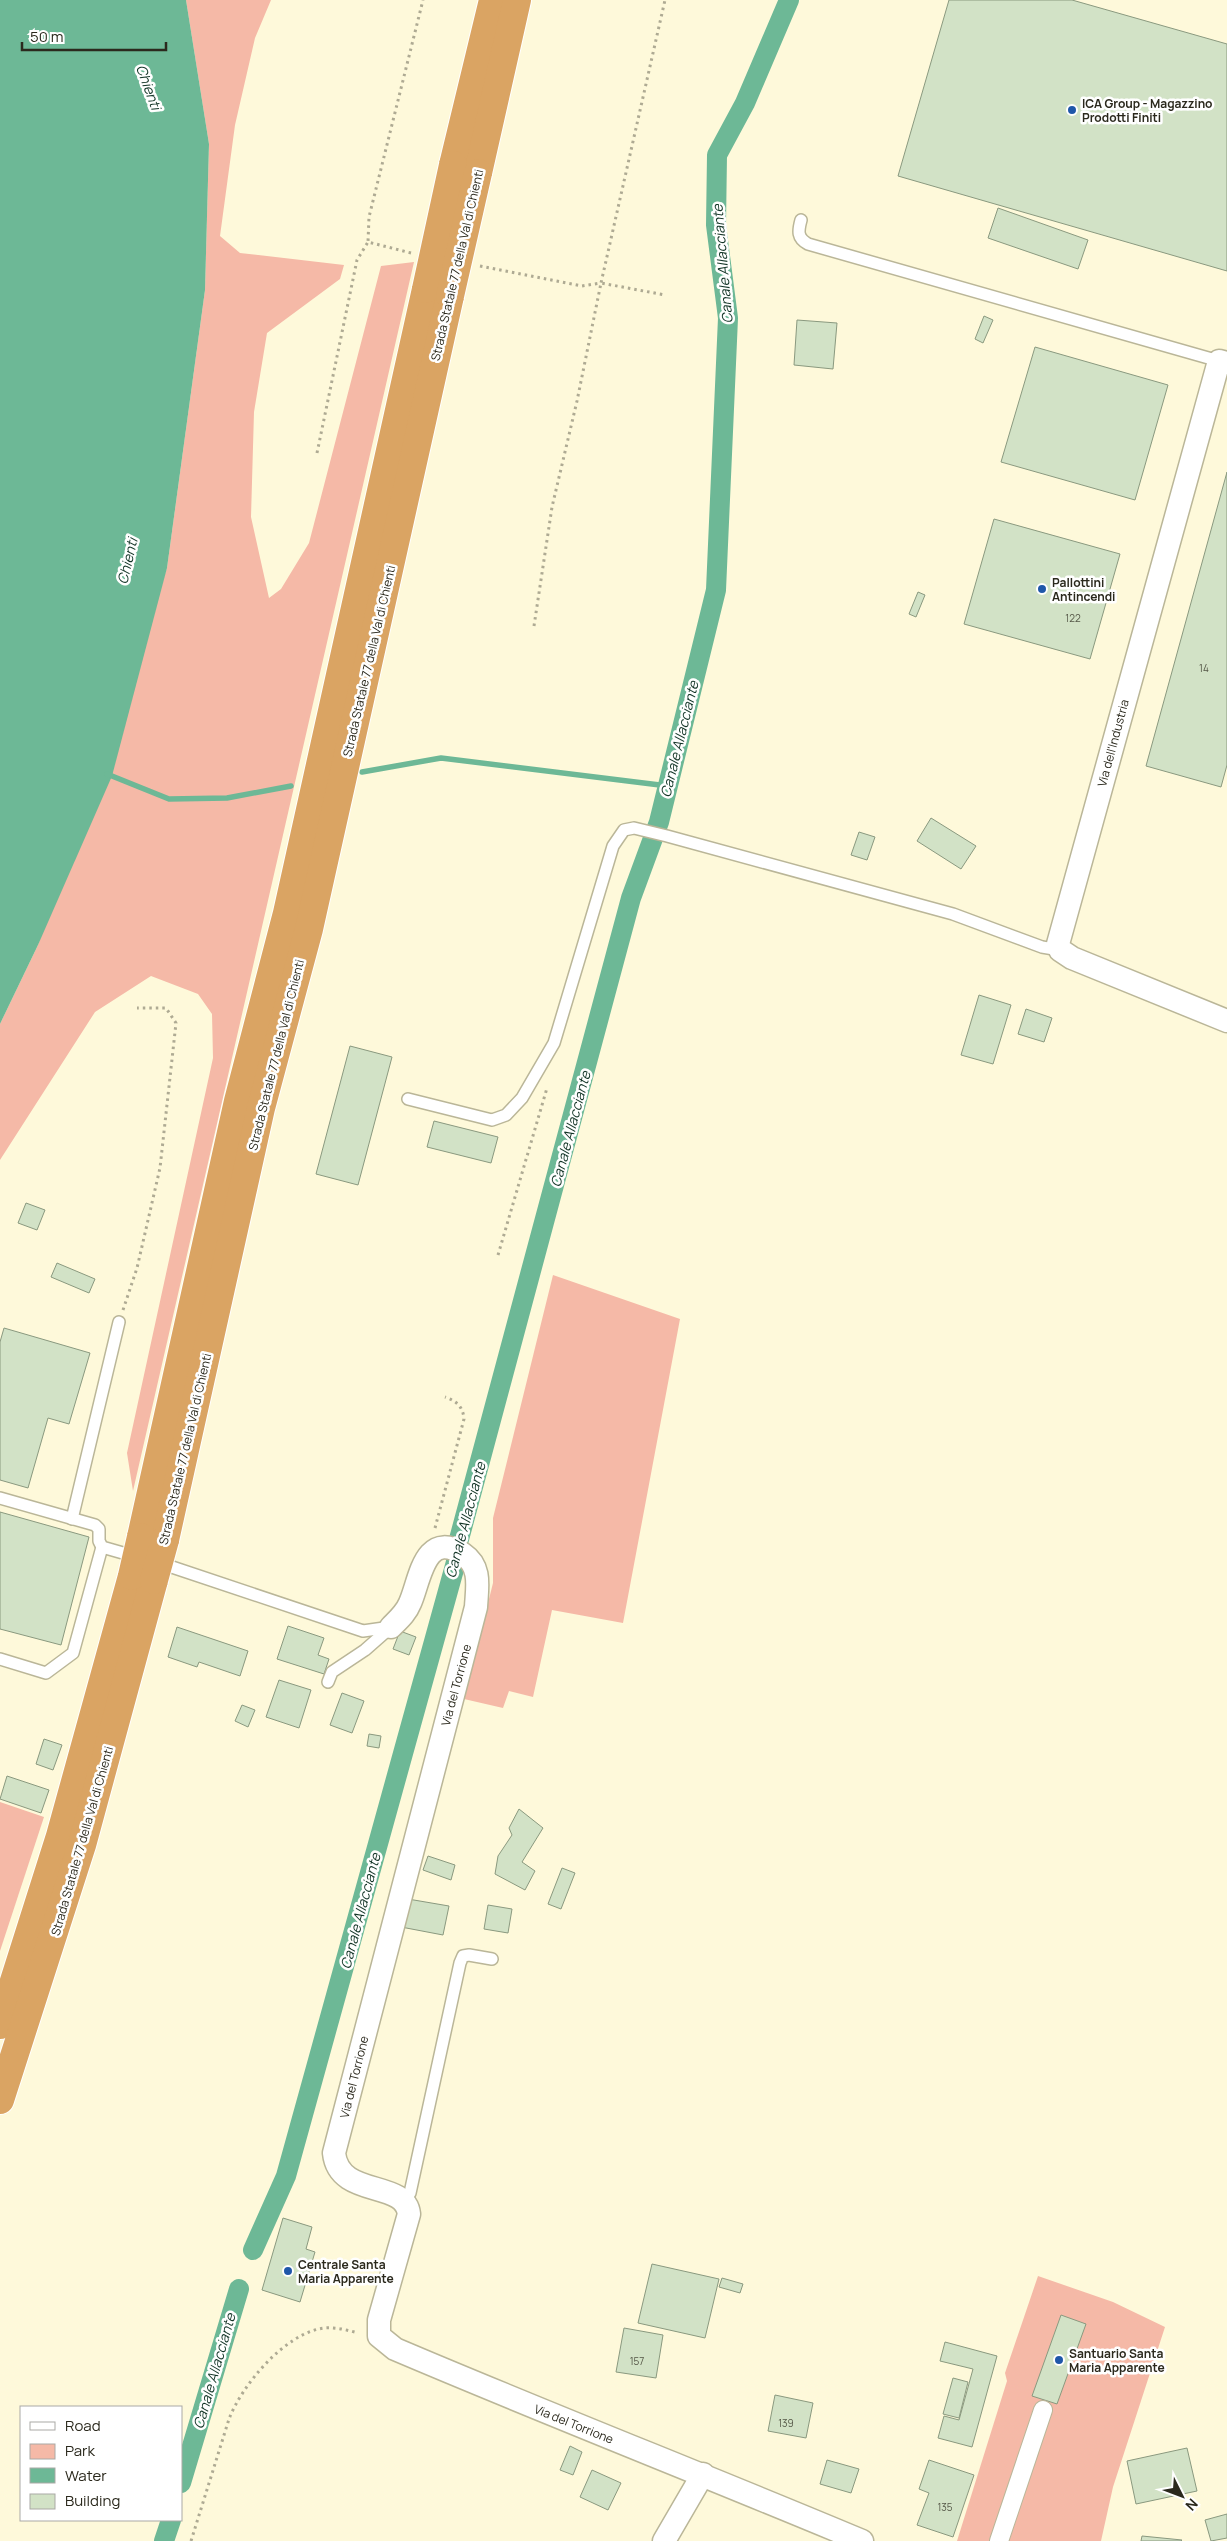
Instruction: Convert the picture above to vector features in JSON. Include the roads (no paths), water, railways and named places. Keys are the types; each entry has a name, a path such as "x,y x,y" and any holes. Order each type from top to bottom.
{"highway":[{"name":"Strada Statale 77 della Val di Chienti","path":"0,2100 82,1846 153,1539 238,1102 289,904 438,293 466,169 493,0"},
{"name":"Strada Statale 77 della Val di Chienti","path":"466,169 517,0"},
{"name":"Strada Statale 77 della Val di Chienti","path":"0,2024 143,1578"}],"street":[{"name":"Via dell'Industria","path":"1060,950 1060,936 1223,362"},
{"path":"1060,950 1072,958 1227,1021"},
{"name":"Via del Torrione","path":"391,1627 404,1614 411,1602 424,1561 436,1550 457,1551 474,1565 478,1575 476,1607 334,2153 336,2165 352,2181 398,2197 408,2207 409,2214 380,2320 379,2336 395,2348 567,2422 703,2474 862,2541"},
{"path":"998,2541 1043,2410"},
{"path":"664,2541 703,2474"}],"lane":[{"path":"801,220 798,235 802,241 808,244 1223,362"},
{"path":"408,1099 492,1120 506,1116 522,1098 544,1061 563,1020 613,846 624,830 634,828 667,836 953,914 1042,947 1060,950"},
{"path":"72,1518 119,1322"},
{"path":"0,1498 95,1525 100,1529 99,1541 102,1548 73,1653 46,1673 0,1659"},
{"path":"102,1548 171,1565 363,1630 391,1627"},
{"path":"328,1682 332,1672 365,1650 391,1627"},
{"path":"404,2201 410,2193 460,1963 463,1956 469,1954 492,1959"}],"water":[{"name":"Chienti","path":"0,0 186,0 209,144 205,290 167,568 112,776 38,945 0,1024"}],"waterway":[{"name":"Canale Allacciante","path":"253,2250 286,2176 456,1562 458,1543 631,898 659,822 716,590 728,318 716,225 717,155 745,103 789,0"},
{"path":"362,772 441,758 668,786"},
{"path":"107,774 169,799 227,798 291,786"},
{"name":"Canale Allacciante","path":"182,2480 239,2289"},
{"name":"Canale Allacciante","path":"164,2541 171,2521"}],"place":[{"name":"ICA Group - Magazzino Prodotti Finiti","path":"1072,110"},
{"name":"Pallottini Antincendi","path":"1042,589"},
{"name":"Centrale Santa Maria Apparente","path":"288,2271"},
{"name":"Santuario Santa Maria Apparente","path":"1059,2360"}]}
